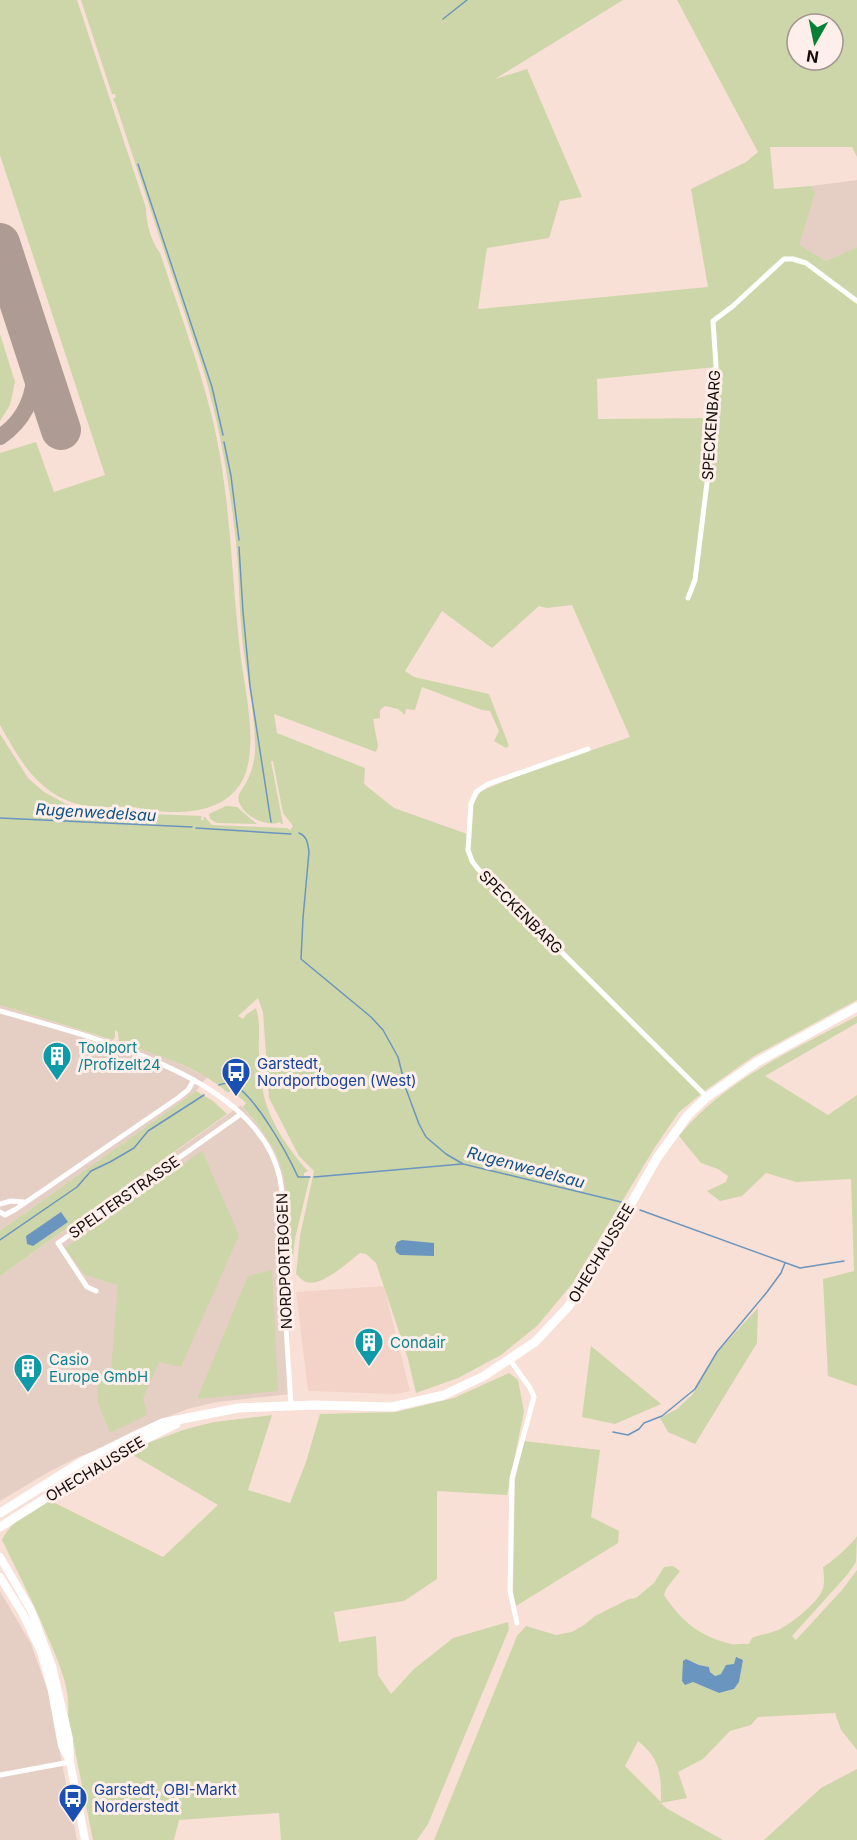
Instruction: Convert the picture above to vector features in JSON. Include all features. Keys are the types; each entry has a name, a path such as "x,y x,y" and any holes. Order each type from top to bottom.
{"main road":[{"name":"OHECHAUSSEE","path":"0,1513 83,1461 162,1423 238,1408 392,1407 444,1395 484,1376 536,1342 568,1307 602,1255 671,1137 687,1115 707,1097 758,1062 857,1007"},
{"name":"OHECHAUSSEE","path":"0,1527 119,1452 191,1416"},
{"path":"0,1557 31,1610 52,1666 69,1739 70,1762 86,1840"},
{"path":"0,1577 23,1614 41,1652 52,1691 62,1746 70,1762"}],"street":[{"name":"SPECKENBARG","path":"688,598 695,580 715,418 716,366 713,321 784,260 793,259 806,263 857,301"},
{"name":"SPECKENBARG","path":"588,749 488,784 479,790 471,804 469,854 478,869 707,1097"},
{"name":"NORDPORTBOGEN","path":"0,1011 144,1056 175,1069 208,1088 252,1124 274,1159 280,1178 291,1406"},
{"path":"0,1212 5,1215 9,1214 178,1098 195,1080"},
{"name":"SPELTERSTRASSE","path":"96,1291 87,1287 58,1243 241,1114"},
{"path":"0,1204 25,1202"},
{"path":"510,1360 534,1397 512,1478 510,1591 517,1623"},
{"path":"0,1775 70,1762"}],"shaded area":[{"path":"857,180 857,247 826,261 798,245 815,193 811,186"},
{"path":"0,1005 168,1058 207,1077 196,1091 0,1231"},
{"path":"241,1105 266,1135 283,1168 286,1182 291,1394 217,1402 187,1409 78,1457 0,1501 0,1276"},
{"path":"384,1286 410,1391 396,1394 308,1391 296,1292"},
{"path":"0,1591 31,1644 48,1691 77,1840 0,1840"}],"green space":[{"path":"0,0 77,0 146,208 150,232 160,253 201,375 212,417 223,473 239,642 251,738 246,772 234,792 216,805 194,811 171,812 133,807 95,807 61,798 48,790 26,768 0,725 0,453 36,442 54,492 105,475 0,155"},
{"path":"81,0 623,0 495,79 527,69 582,197 560,201 549,238 487,248 478,309 708,287 691,189 746,162 758,152 677,0 857,0 857,157 852,147 770,147 774,189 811,186 815,193 799,245 826,261 857,247 857,1000 754,1056 679,1112 655,1147 572,1284 537,1326 501,1355 458,1378 416,1393 408,1359 376,1263 366,1254 360,1253 333,1274 317,1282 304,1281 296,1274 300,1236 314,1171 299,1156 269,1098 263,1012 258,998 238,1016 243,1019 256,1008 259,1025 260,1071 265,1100 272,1119 283,1138 308,1171 304,1173 304,1176 310,1176 293,1255 289,1254 287,1192 278,1159 259,1126 243,1107 246,1103 231,1090 228,1093 204,1075 176,1062 119,1042 118,1032 115,1030 113,1040 0,1005 0,734 28,778 44,792 66,804 85,810 202,816 201,820 205,817 212,825 287,828 290,830 293,826 283,813 273,761 271,761 283,824 256,820 246,812 238,799 252,767 255,742 252,703 242,638 236,542 224,457 204,372 113,99 116,97 112,94","holes":["716,367 715,418 598,419 597,379","572,605 630,737 481,791 473,804 470,835 394,808 364,784 365,768 277,733 274,714 376,752 378,746 373,719 380,718 380,710 385,706 398,709 405,715 406,709 415,710 422,687 490,711 499,731 494,741 506,748 509,746 489,694 414,677 405,671 442,611 492,648 539,606 547,608"]},
{"path":"0,334 15,382 10,405 0,421"},
{"path":"226,806 237,807 257,824 217,823 210,819 209,814"},
{"path":"857,1016 857,1023 765,1076 828,1115 857,1095 857,1386 828,1376 823,1279 854,1271 851,1179 796,1182 766,1173 742,1196 720,1201 707,1191 726,1182 728,1176 718,1169 701,1163 679,1136 717,1098 739,1082 785,1054"},
{"path":"196,1091 213,1101 227,1114 0,1276 0,1231"},
{"path":"202,1151 239,1235 181,1367 159,1362 143,1398 147,1415 110,1433 98,1403 97,1372 111,1372 118,1285 85,1275 65,1248"},
{"path":"272,1270 278,1391 197,1399 248,1276"},
{"path":"758,1308 757,1343 695,1444 668,1432 660,1418 677,1409 692,1395 719,1350"},
{"path":"591,1346 661,1404 615,1424 582,1417"},
{"path":"509,1373 518,1380 524,1411 507,1495 437,1491 437,1579 404,1601 334,1612 339,1642 376,1636 378,1675 391,1694 414,1669 453,1638 508,1622 509,1629 428,1824 417,1840 281,1840 279,1813 179,1820 174,1840 93,1840 68,1716 65,1682 44,1628 2,1540 10,1527 49,1500 163,1557 218,1505 126,1451 186,1429 214,1422 272,1415 248,1490 290,1503 306,1462 320,1414 396,1412 454,1398"},
{"path":"524,1441 600,1450 591,1517 619,1531 618,1543 516,1606 513,1593 515,1480"},
{"path":"857,1536 856,1562 792,1636 796,1640 842,1590 857,1570 857,1750 841,1730 835,1713 758,1717 751,1725 730,1731 703,1759 678,1772 687,1798 661,1803 723,1840 434,1840 517,1636 526,1626 556,1635 572,1632 595,1616 629,1599 636,1598 654,1583 664,1567 673,1566 680,1571 664,1595 678,1613 692,1627 710,1637 731,1644 749,1644 752,1638 780,1629 808,1608 822,1591 823,1567 847,1548","holes":["686,1659 709,1667 710,1672 715,1676 743,1660 739,1682 734,1689 719,1693 693,1682 682,1681","638,1741 651,1754 658,1768 661,1802 625,1766"]},
{"path":"857,1769 857,1840 764,1840 821,1788"}],"water":[{"path":"61,1212 68,1222 33,1246 27,1244 26,1236"},
{"path":"402,1240 434,1243 434,1256 400,1255 396,1252 395,1247 397,1242"},
{"path":"736,1657 743,1660 739,1682 734,1689 719,1693 693,1682 685,1685 682,1681 683,1661 686,1659 709,1667 710,1672 715,1676 721,1674 726,1665 734,1664"}],"waterway":[{"path":"443,19 467,0"},
{"path":"138,164 212,387 223,435"},
{"path":"224,442 239,540"},
{"path":"239,547 250,686 271,822"},
{"name":"Rugenwedelsau","path":"0,818 192,827"},
{"name":"Rugenwedelsau","path":"196,828 291,834"},
{"name":"Rugenwedelsau","path":"299,833 308,843 309,852 301,959 371,1017 383,1030 398,1057 406,1089 426,1137 446,1154 463,1164 621,1202"},
{"path":"219,1085 228,1083 247,1096 268,1124 298,1177 310,1177"},
{"path":"0,1240 77,1187 91,1171 134,1148 148,1131 204,1095"},
{"path":"314,1177 462,1164"},
{"name":"Rugenwedelsau","path":"640,1210 800,1268 844,1261"},
{"path":"613,1432 628,1435 644,1423 662,1416 695,1389 717,1352 767,1292 781,1273 785,1263"}],"taxiway":[{"path":"0,437 20,418 27,406 34,382 32,341"}],"runway":[{"path":"0,243 61,430"}],"place":[{"name":"Toolport /Profizelt24","path":"57,1082"},
{"name":"Garstedt, Nordportbogen (West)","path":"236,1098"},
{"name":"Condair","path":"369,1368"},
{"name":"Casio Europe GmbH","path":"28,1394"},
{"name":"Garstedt, OBI-Markt Norderstedt","path":"73,1824"}]}
